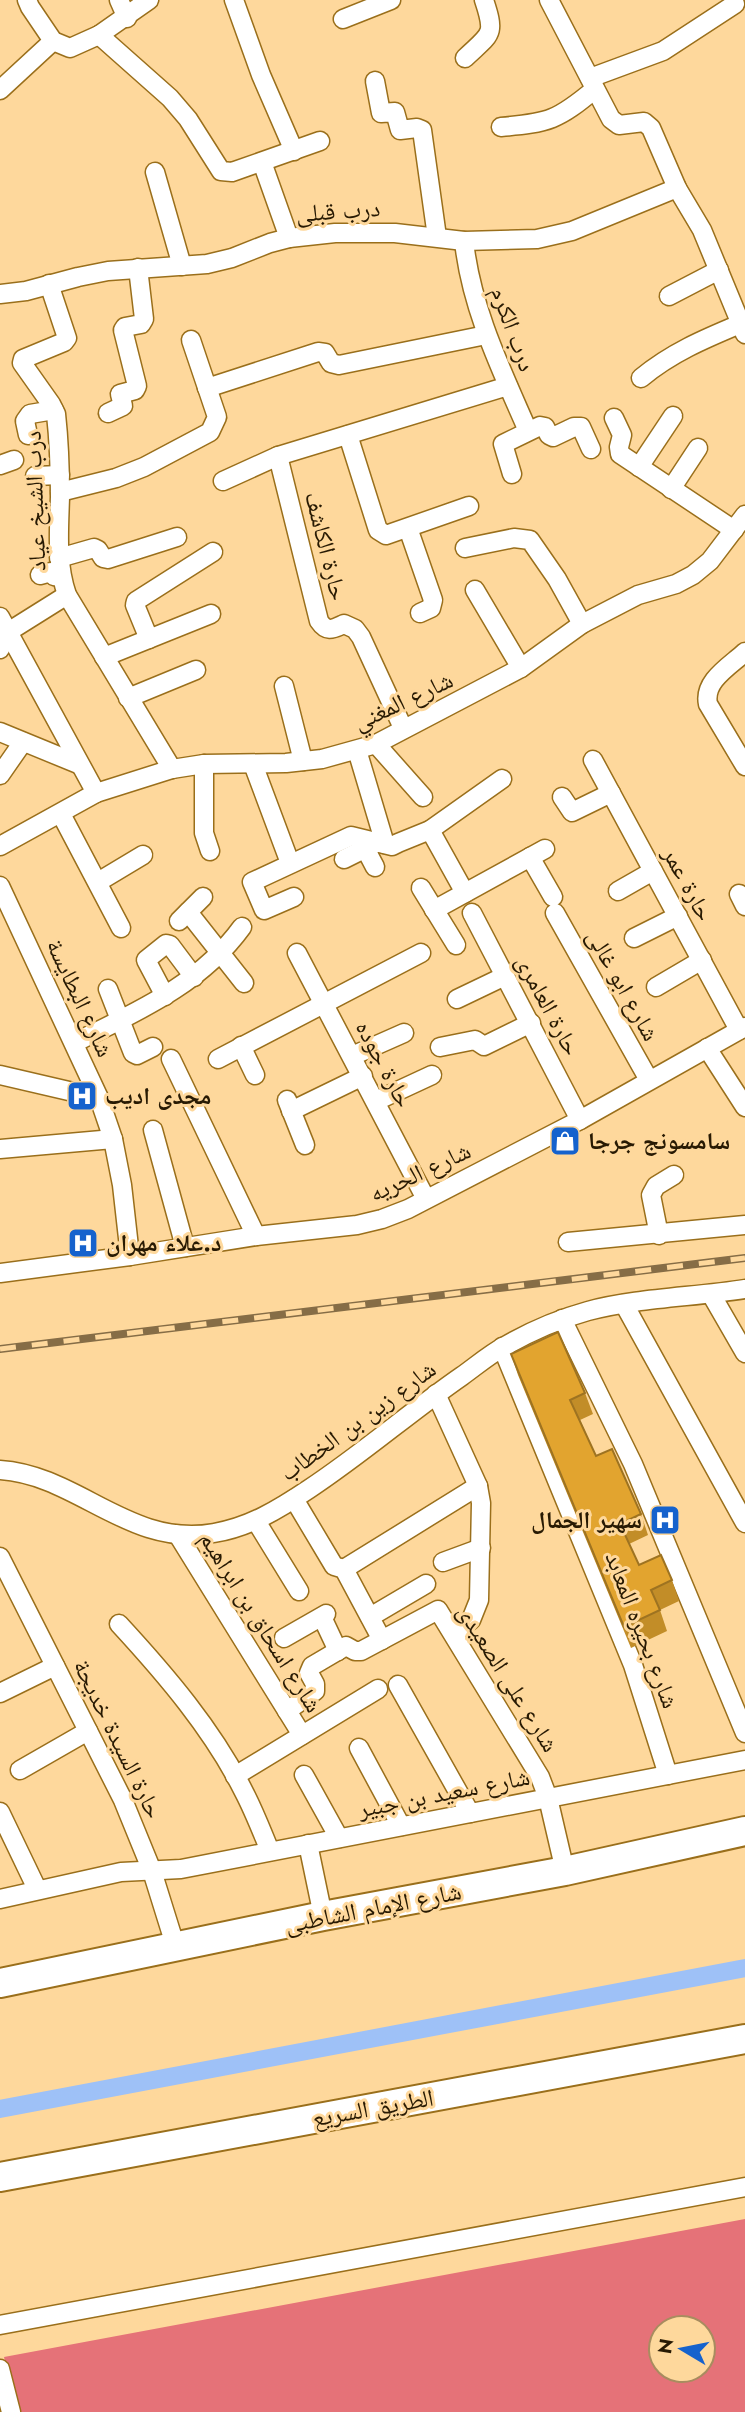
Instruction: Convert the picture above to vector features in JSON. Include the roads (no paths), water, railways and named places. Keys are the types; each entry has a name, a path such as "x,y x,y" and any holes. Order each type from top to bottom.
{"main road":[{"name":"شارع الإمام الشاطبى","path":"0,1983 323,1916 565,1871 745,1831"},
{"name":"الطريق السريع","path":"0,2177 745,2039"}],"street":[{"path":"27,0 54,41 70,48 127,18 149,0"},
{"path":"119,0 127,18"},
{"path":"234,0 261,75 294,151"},
{"path":"343,19 391,0"},
{"path":"465,58 492,29 484,0"},
{"path":"549,0 614,123 625,125 644,122 651,128 677,188 702,230 742,329 693,343 661,362 641,379"},
{"path":"501,127 552,120 570,109 592,83 663,51 735,4"},
{"path":"99,35 170,98 188,119 221,171 232,172 320,141"},
{"path":"0,90 54,41"},
{"path":"375,81 380,113 395,112 400,130 422,130 438,237"},
{"path":"262,162 289,238"},
{"path":"155,172 182,266"},
{"name":"درب قبلى","path":"0,294 26,291 88,275 232,258 289,238 360,231 464,241 537,239 572,231 677,188"},
{"name":"درب الكرم","path":"464,241 471,286 486,335 528,431"},
{"path":"108,413 123,407 120,395 135,390 137,385 122,330 141,324 144,320 138,268"},
{"path":"670,296 719,270"},
{"name":"درب الشيخ عياد","path":"49,284 67,338 64,342 23,359 22,363 54,410 57,425 61,577 67,595 172,769"},
{"path":"207,388 318,352 325,353 331,362 339,365 486,335"},
{"path":"35,476 60,484 144,467 211,432 217,417 191,340"},
{"path":"223,481 278,456 508,386"},
{"path":"28,435 25,421 27,416 32,412 54,410"},
{"path":"639,467 673,416"},
{"path":"614,418 622,435 620,454 734,530"},
{"path":"513,474 503,444 543,426 553,437 574,427 581,427 591,449"},
{"path":"348,435 378,530 375,538 469,506"},
{"path":"671,489 698,448"},
{"name":"حارة الكاشف","path":"278,456 319,621 330,630 344,624 355,629 403,728"},
{"name":"شارع المغني","path":"0,846 96,793 172,769 204,764 303,761 376,744 521,668 582,624 638,595 676,584 693,575 709,561 745,515"},
{"path":"408,528 418,583 433,605 420,613"},
{"path":"59,558 94,548 103,558 108,559 177,537"},
{"path":"465,548 513,538 530,540 557,579 582,624"},
{"path":"149,639 135,605 136,601 213,552"},
{"path":"40,575 51,572 54,576 61,577"},
{"path":"475,590 521,668"},
{"path":"4,625 67,595"},
{"path":"104,657 211,614"},
{"path":"0,649 4,625"},
{"path":"4,625 96,793"},
{"path":"745,652 709,686 706,695 708,704 745,766"},
{"path":"128,698 196,670"},
{"path":"284,686 303,761"},
{"path":"0,732 78,764"},
{"path":"0,775 23,741"},
{"path":"376,744 423,797"},
{"path":"357,750 376,845 375,867"},
{"name":"حارة عمر","path":"593,760 742,1028"},
{"path":"204,764 204,828 210,851"},
{"path":"253,764 290,863"},
{"path":"294,897 264,910 252,882 351,835 376,845 398,844 430,830 502,779"},
{"path":"562,797 572,812 611,793"},
{"path":"61,814 121,928"},
{"path":"430,830 465,893 434,910"},
{"path":"344,859 376,845"},
{"name":"شارع ابو غالى","path":"465,893 537,853 554,905 649,1080"},
{"path":"98,882 143,855"},
{"path":"618,891 653,871"},
{"name":"شارع البطايسة","path":"0,886 100,1098 113,1139 122,1185 130,1256"},
{"path":"421,888 456,945"},
{"path":"203,897 184,916 222,952 244,983"},
{"name":"حارة العامرى","path":"472,913 580,1120"},
{"path":"634,938 678,916"},
{"path":"74,1042 165,996 194,977 222,952 242,927"},
{"path":"165,996 146,960 166,944 170,945 194,977"},
{"name":"حارة جوده","path":"297,953 426,1199"},
{"path":"219,1059 421,953"},
{"path":"656,986 702,960"},
{"path":"457,999 506,976"},
{"path":"108,989 132,1054 137,1055 153,1047"},
{"path":"440,1046 475,1040 484,1046 531,1023"},
{"name":"شارع الحريه","path":"0,1273 382,1219 580,1120 742,1028"},
{"path":"352,1056 404,1033"},
{"path":"241,1046 256,1075"},
{"path":"707,1048 745,1107"},
{"path":"171,1059 256,1236"},
{"path":"0,1075 100,1098"},
{"path":"376,1101 432,1075"},
{"path":"304,1145 289,1106 363,1076"},
{"path":"153,1130 185,1247"},
{"path":"0,1149 113,1139"},
{"path":"659,1235 651,1195 656,1186 674,1175"},
{"path":"568,1242 659,1235 745,1224"},
{"name":"شارع زين بن الخطاب","path":"0,1470 37,1477 139,1527 178,1535 213,1534 256,1521 295,1499 502,1347 562,1319 590,1310 624,1304 745,1289"},
{"path":"711,1294 745,1353"},
{"path":"624,1304 745,1523"},
{"path":"562,1319 633,1464 745,1733"},
{"name":"شارع بحيره المعابد","path":"502,1347 633,1665 668,1775"},
{"path":"436,1394 478,1486 481,1503 479,1600 471,1620 454,1634"},
{"path":"344,1569 478,1486"},
{"path":"287,1711 315,1691 310,1668 348,1646 355,1651 361,1651 382,1640 344,1569 334,1566 295,1499"},
{"path":"256,1521 299,1591"},
{"name":"شارع اسحاق بن ابراهيم","path":"178,1535 302,1735"},
{"path":"443,1562 481,1548"},
{"name":"حارة السيدة خديجة","path":"0,1558 123,1800 152,1871 176,1948"},
{"path":"370,1617 426,1584"},
{"name":"شارع على الصعيدى","path":"382,1640 438,1610 540,1777 548,1798 565,1871"},
{"path":"284,1638 324,1615 338,1651"},
{"path":"119,1624 181,1696 236,1776 270,1851"},
{"path":"0,1693 55,1666"},
{"path":"398,1685 470,1813"},
{"path":"236,1776 378,1689"},
{"path":"20,1770 88,1731"},
{"path":"359,1748 401,1826"},
{"name":"شارع سعيد بن جبير","path":"0,1899 121,1872 181,1869 745,1760"},
{"path":"304,1775 339,1838"},
{"path":"0,1812 37,1889"},
{"path":"308,1844 323,1916"},
{"path":"0,2325 745,2187"},
{"path":"0,2369 11,2412"}],"waterway":[{"path":"0,2109 745,1968"}],"railway":[{"path":"0,1349 745,1258"}],"place":[{"name":"مجدى اديب","path":"82,1096"},
{"name":"سامسونج جرجا","path":"565,1141"},
{"name":"د.علاء مهران","path":"83,1243"},
{"name":"سهير الجمال","path":"665,1520"}]}
